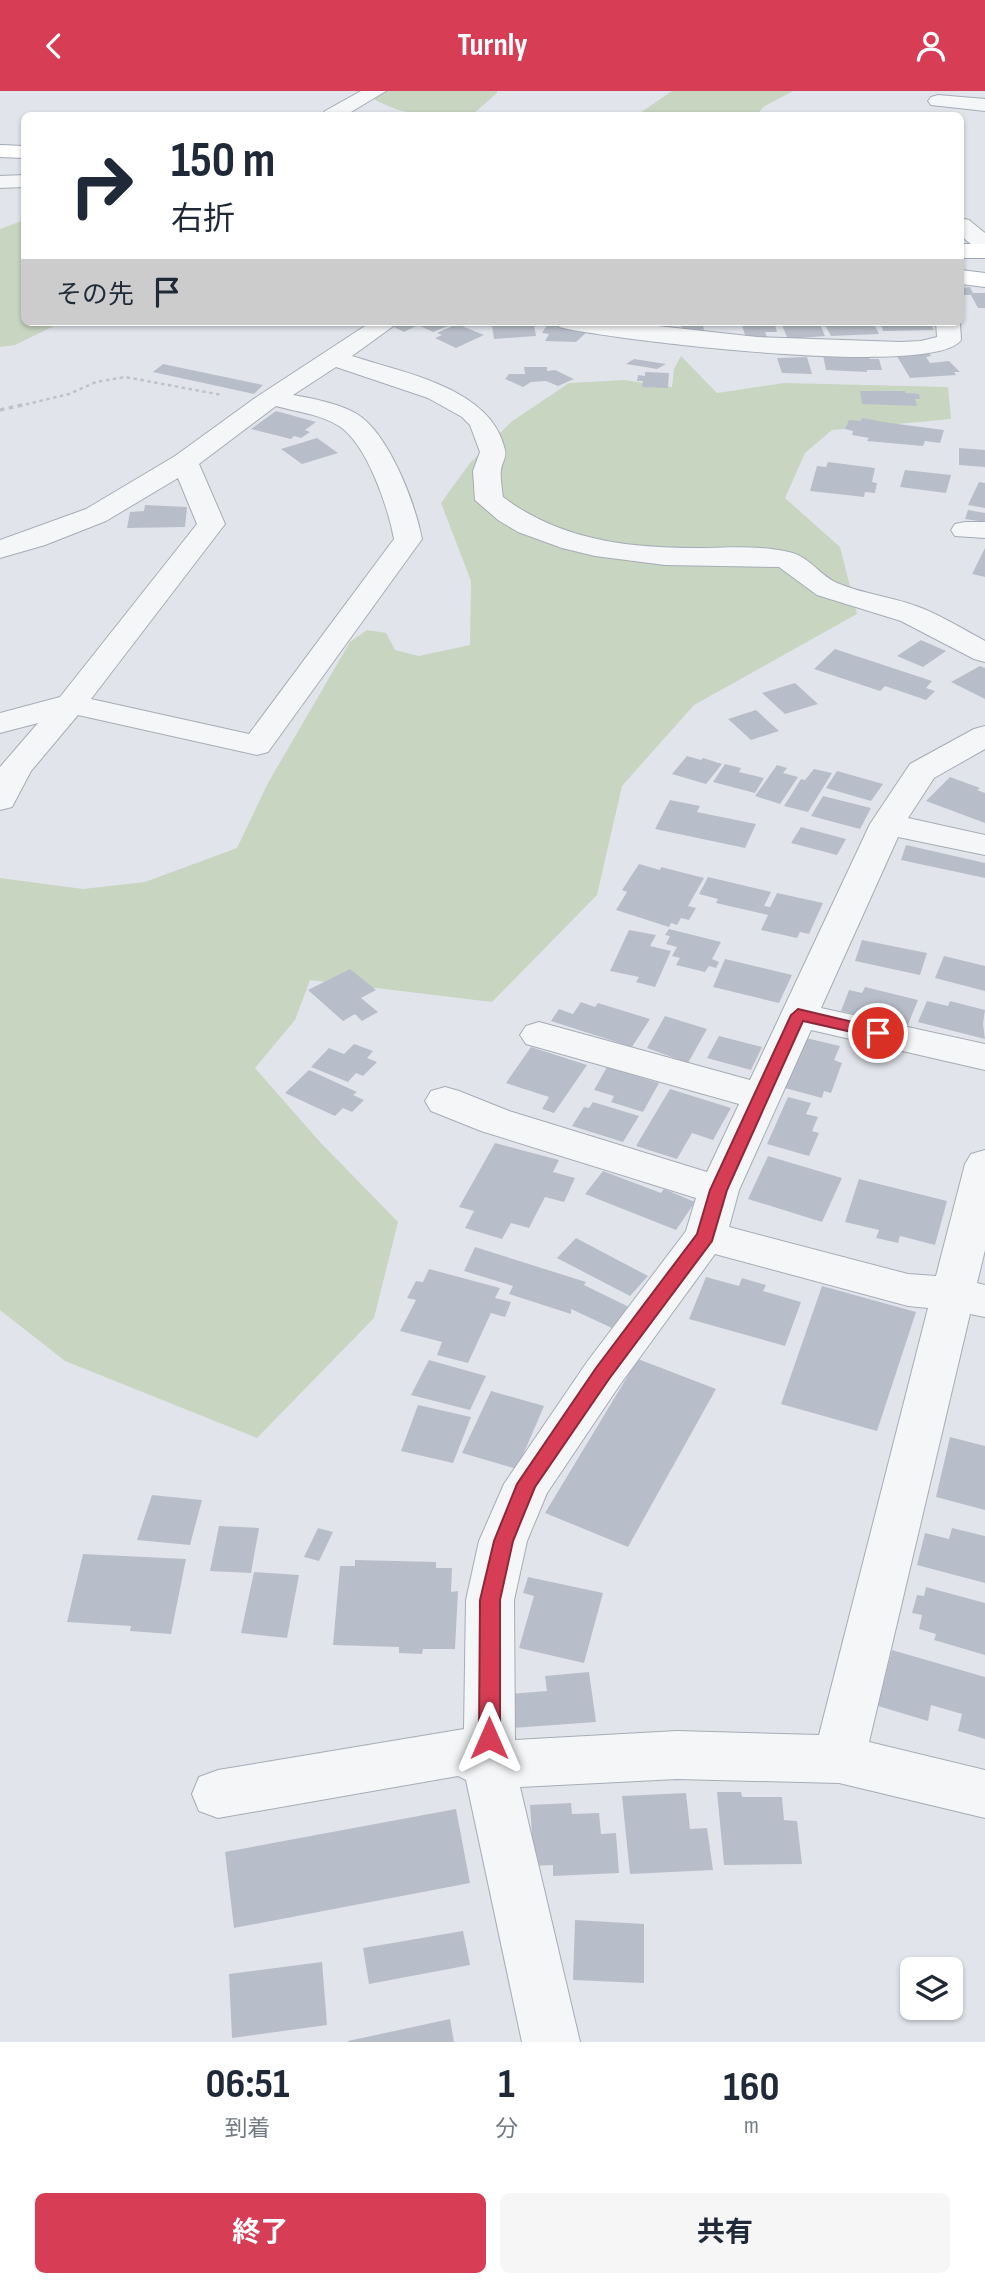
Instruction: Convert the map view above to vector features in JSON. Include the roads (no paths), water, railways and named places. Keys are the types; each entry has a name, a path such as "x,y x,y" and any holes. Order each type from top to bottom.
{"main road":[{"path":"0,151 21,152"},
{"path":"964,253 981,262 964,276"}],"street":[{"path":"338,112 376,91"},
{"path":"937,102 985,106"},
{"path":"0,182 21,181"},
{"path":"964,231 981,262"},
{"path":"0,549 35,539 96,515 186,462 269,400 381,326"},
{"path":"624,326 666,329 783,347 928,347 949,340 948,326"},
{"path":"334,358 437,393 471,411 482,423 493,452 487,471 489,501 504,513 527,525 554,537 620,552 664,556 783,559 795,563 827,589 912,615 985,653"},
{"path":"0,723 71,704 257,744 408,539 407,524 374,452 357,426 340,416 269,400"},
{"path":"0,800 16,768 71,704 211,524 186,462"},
{"path":"551,2042 489,1765 490,1600 508,1529 527,1484 603,1374 705,1236 719,1190 887,824 922,771 985,736"},
{"path":"887,824 985,845"},
{"path":"798,1015 985,1057"},
{"path":"539,1035 761,1097"},
{"path":"445,1101 495,1121 719,1190"},
{"path":"839,1759 969,1298 985,1164"},
{"path":"705,1236 908,1290 969,1298"},
{"path":"218,1794 461,1752 489,1765 677,1755 839,1759 985,1794"}]}
